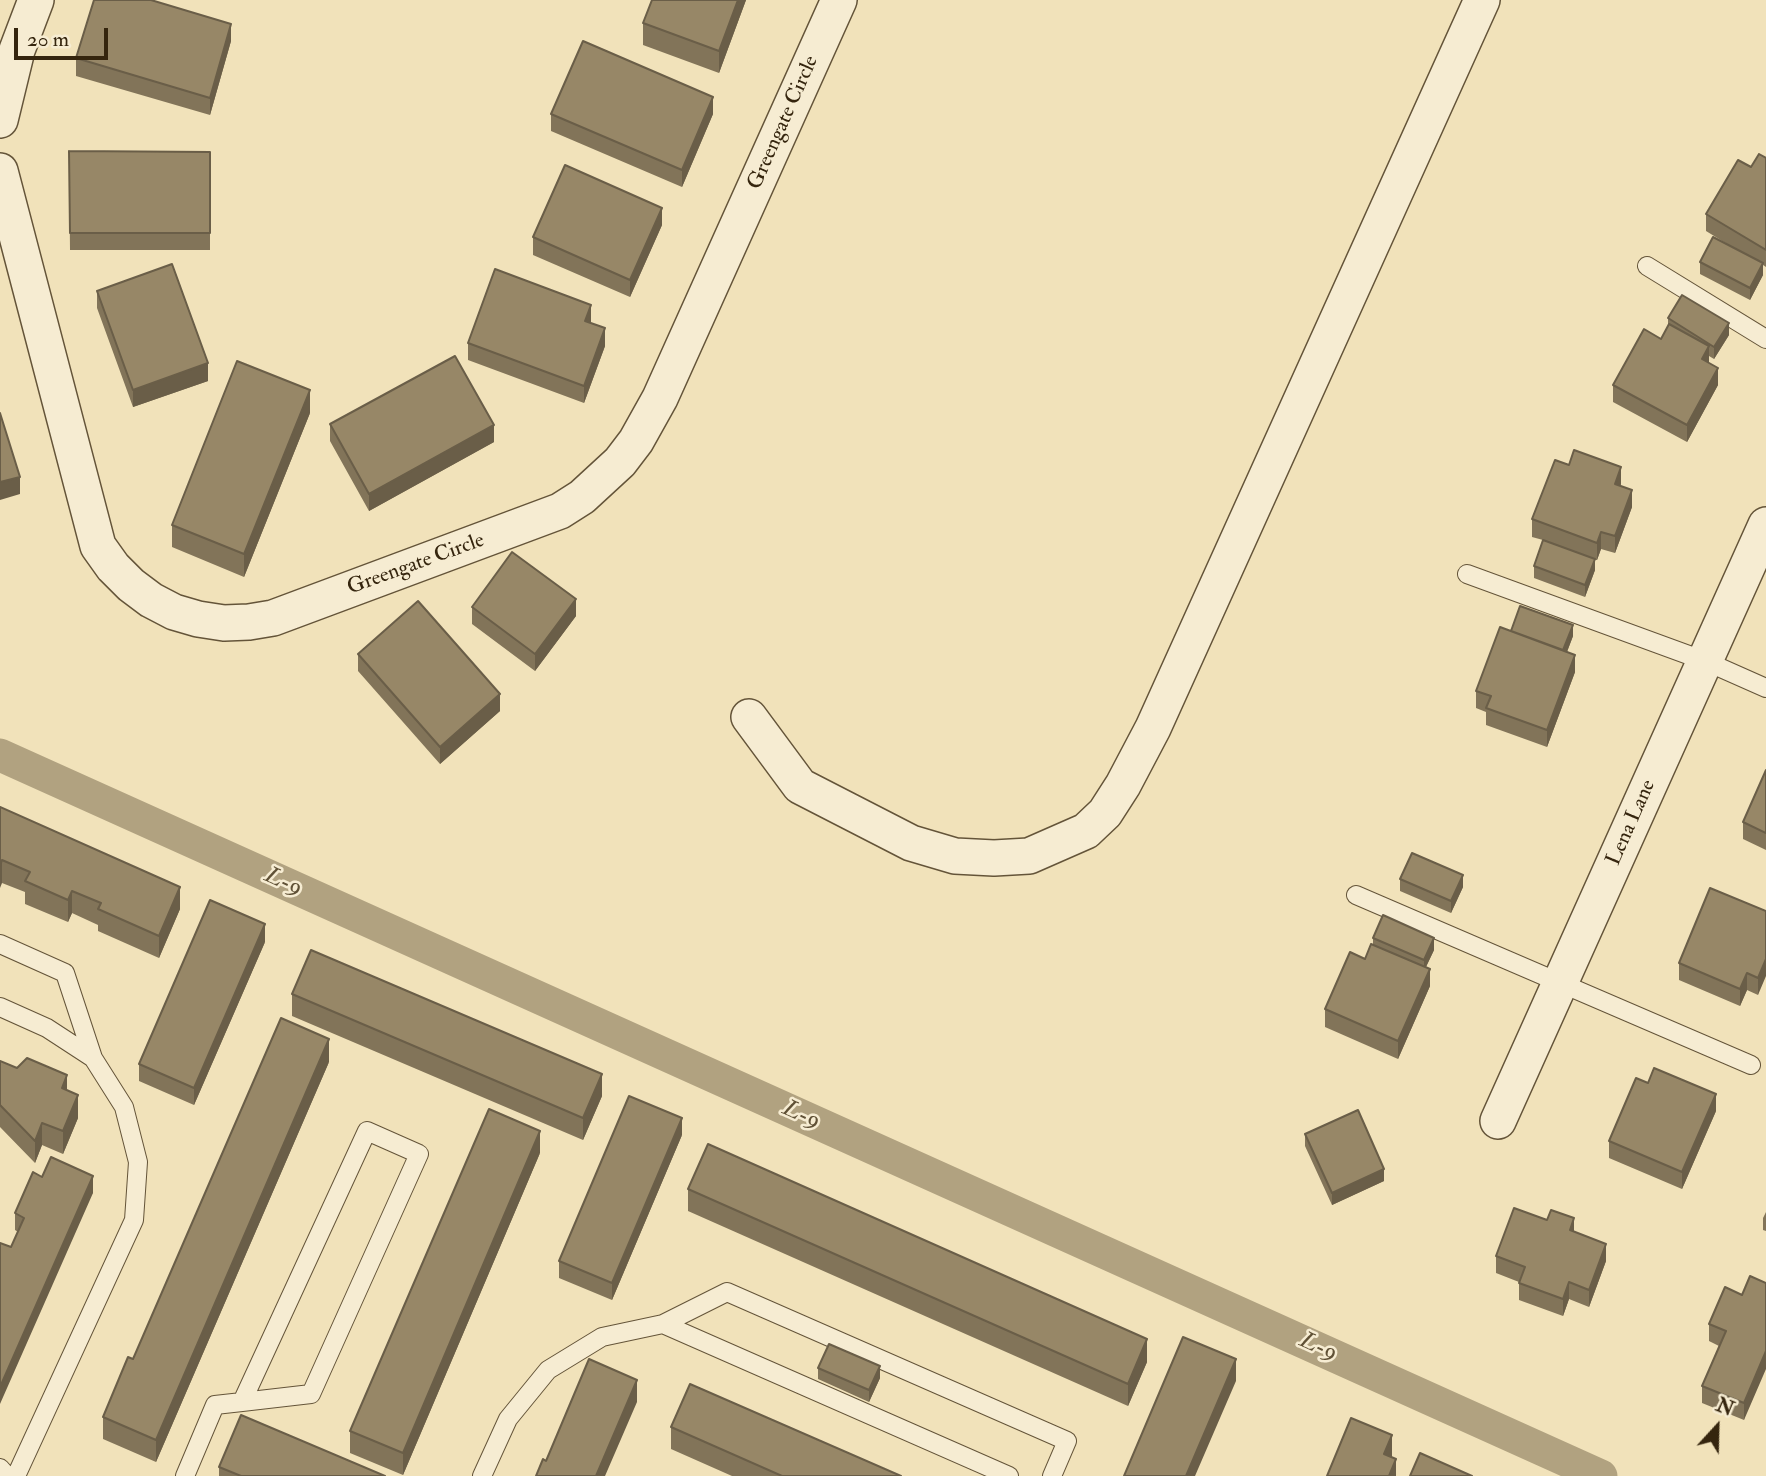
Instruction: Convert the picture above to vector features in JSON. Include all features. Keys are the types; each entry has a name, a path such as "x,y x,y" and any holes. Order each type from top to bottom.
{"street":[{"path":"0,120 17,50 36,0"},
{"name":"Greengate Circle","path":"0,171 98,547 131,585 174,612 224,623 273,618 560,512 592,489 620,462 636,441 660,398 839,0"},
{"path":"749,717 800,786 911,843 956,856 1029,856 1086,831 1105,813 1123,785 1159,716 1482,0"},
{"name":"Lena Lane","path":"1498,1121 1766,525"}],"lane":[{"path":"1647,266 1766,339"},
{"path":"1467,574 1705,661 1766,688"},
{"path":"1356,895 1751,1065"},
{"path":"0,944 65,973 93,1058 124,1107 138,1163 134,1220 16,1476"},
{"path":"0,1007 47,1028 93,1058"},
{"path":"185,1476 215,1405 242,1402 311,1394 419,1154 367,1131 242,1402"},
{"path":"482,1476 508,1419 548,1370 602,1337 663,1324 727,1292 1067,1441 1052,1476"},
{"path":"663,1324 1009,1476"},
{"path":"0,1468 7,1476"}],"building":[{"path":"94,0 151,0 231,24 210,98 76,58"},
{"path":"652,0 738,0 719,51 643,23"},
{"path":"583,41 713,97 682,170 551,114"},
{"path":"69,151 210,152 210,233 70,233"},
{"path":"1759,154 1766,158 1766,250 1706,214 1738,160 1751,167"},
{"path":"565,165 662,208 630,280 533,237"},
{"path":"1713,237 1763,263 1750,288 1700,262"},
{"path":"172,264 208,363 133,390 97,291"},
{"path":"495,269 591,305 585,321 605,328 584,386 468,343"},
{"path":"1682,295 1729,323 1714,347 1668,318"},
{"path":"1669,324 1709,346 1702,359 1718,368 1687,425 1613,385 1644,329 1661,339"},
{"path":"455,356 494,425 369,494 330,424"},
{"path":"237,361 310,390 244,554 172,525"},
{"path":"0,413 20,477 0,482"},
{"path":"1574,450 1621,467 1615,484 1632,490 1615,536 1601,532 1597,543 1532,519 1555,460 1569,465"},
{"path":"1543,540 1595,559 1585,585 1534,566"},
{"path":"512,552 576,599 535,654 472,607"},
{"path":"418,601 500,694 440,747 358,654"},
{"path":"1520,606 1573,625 1563,650 1511,631"},
{"path":"1500,627 1575,655 1547,730 1486,708 1491,696 1476,691"},
{"path":"1766,770 1766,833 1743,822"},
{"path":"0,807 180,887 159,936 98,909 101,903 72,891 68,900 25,881 30,872 2,860 0,866"},
{"path":"1412,853 1463,875 1451,901 1400,879"},
{"path":"1710,888 1766,911 1766,959 1758,978 1747,973 1740,989 1679,963"},
{"path":"210,900 265,924 194,1088 139,1064"},
{"path":"1383,915 1434,938 1424,960 1373,938"},
{"path":"1371,944 1430,969 1398,1041 1325,1009 1350,952 1365,959"},
{"path":"311,950 602,1074 583,1118 292,994"},
{"path":"281,1018 329,1039 156,1440 103,1417 128,1357 133,1359"},
{"path":"27,1058 67,1075 62,1088 78,1095 63,1131 42,1123 35,1141 0,1105 0,1061 17,1068"},
{"path":"1654,1068 1716,1094 1682,1172 1609,1141 1636,1078 1648,1083"},
{"path":"629,1096 682,1118 612,1283 559,1261"},
{"path":"489,1109 540,1131 403,1453 350,1431"},
{"path":"1358,1110 1384,1169 1332,1193 1305,1134"},
{"path":"708,1144 1147,1339 1128,1384 688,1189"},
{"path":"51,1157 93,1176 0,1387 0,1243 11,1247 24,1218 15,1213 33,1172 42,1177"},
{"path":"1514,1208 1547,1220 1551,1210 1574,1218 1570,1230 1606,1244 1589,1290 1569,1282 1563,1299 1519,1283 1525,1267 1496,1256"},
{"path":"1750,1276 1766,1283 1766,1351 1744,1403 1702,1386 1726,1331 1709,1324 1725,1287 1742,1295"},
{"path":"1183,1337 1236,1359 1186,1476 1124,1476"},
{"path":"829,1344 880,1366 869,1390 818,1368"},
{"path":"589,1359 637,1380 596,1476 536,1476 543,1459 546,1461"},
{"path":"690,1384 901,1476 782,1476 671,1427"},
{"path":"241,1415 385,1476 241,1476 219,1467"},
{"path":"1351,1418 1392,1435 1384,1454 1396,1459 1389,1476 1327,1476"},
{"path":"1420,1453 1472,1476 1410,1476"}],"waterway":[{"name":"L-9","path":"0,755 1601,1476"}]}
